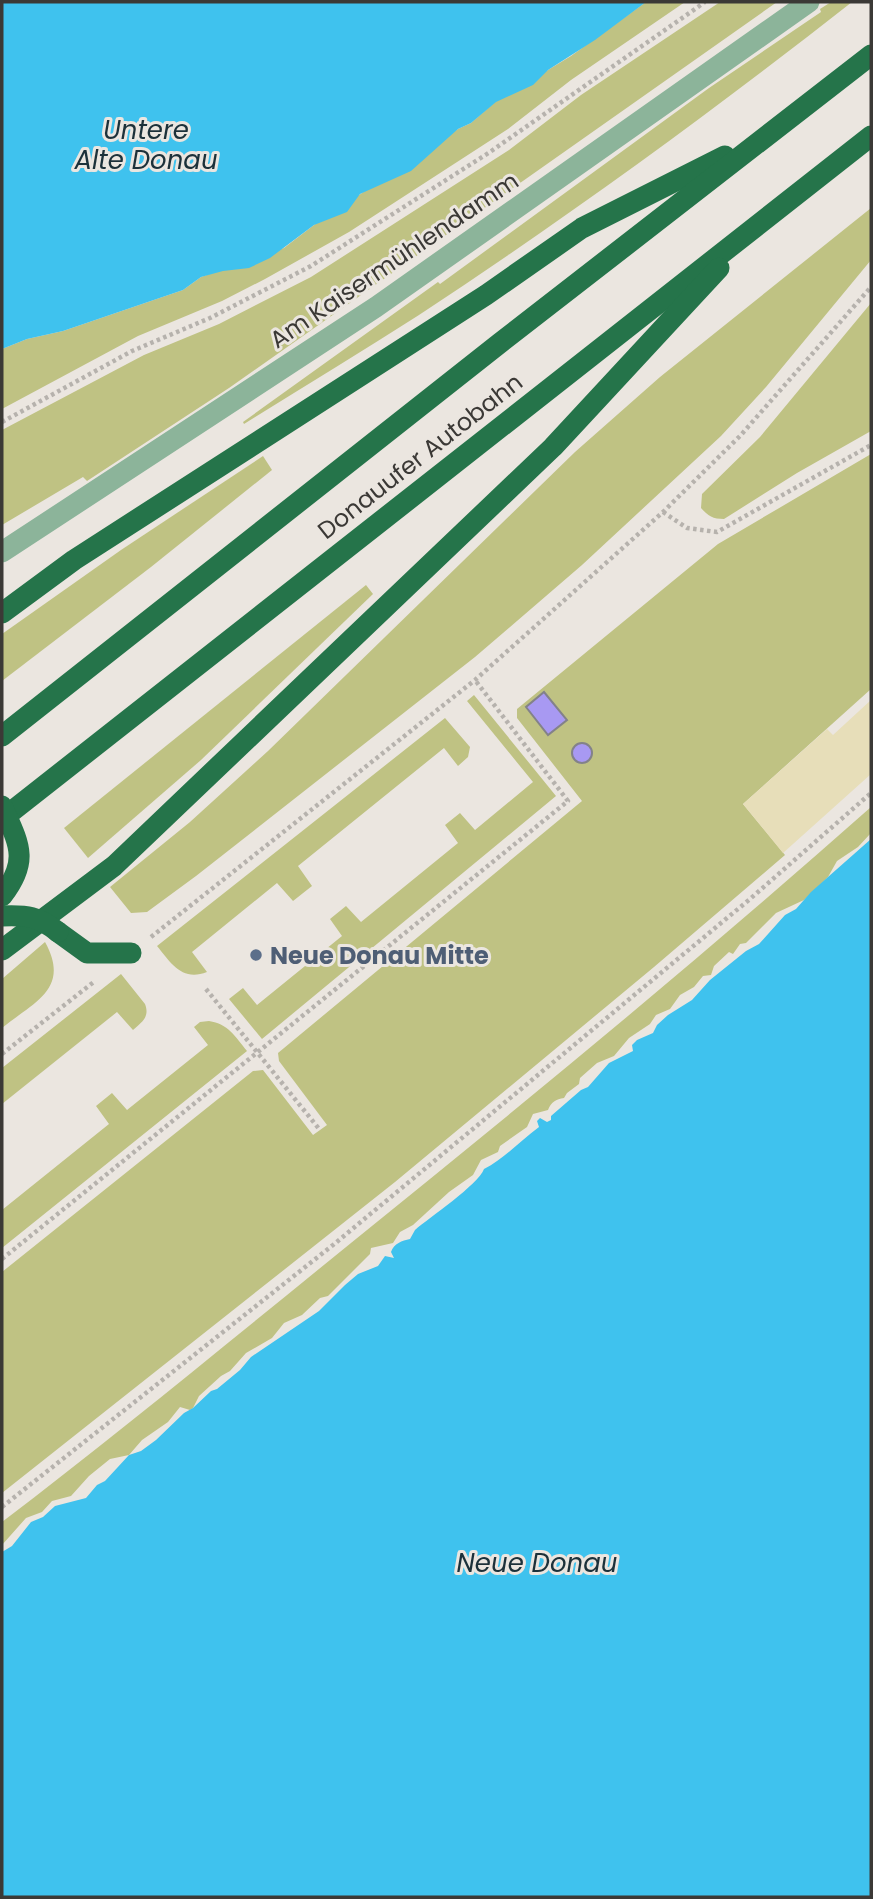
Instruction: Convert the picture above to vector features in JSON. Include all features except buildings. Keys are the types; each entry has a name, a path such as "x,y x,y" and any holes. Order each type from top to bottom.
{"highway":[{"name":"Donauufer Autobahn","path":"2,736 871,55"},
{"path":"2,613 74,560 486,295 582,228 767,134"},
{"name":"Donauufer Autobahn","path":"2,819 871,136"},
{"path":"2,950 114,866 543,457 763,220"},
{"path":"2,806 16,838 20,859 15,879 2,895"},
{"path":"2,916 26,915 44,921 87,953 131,953"}],"street":[{"name":"Am Kaisermühlendamm","path":"2,552 376,307 809,2"}],"path":[{"path":"2,422 132,351 209,318 311,266 490,152 705,2"},
{"path":"2,1054 475,680 663,512 740,436 871,287"},
{"path":"663,512 687,528 717,532 871,445"},
{"path":"2,1259 568,802 475,680"},
{"path":"2,1507 344,1236 750,899 871,793"},
{"path":"206,989 320,1130"}],"green space":[{"path":"646,2 685,2 571,80 508,129 349,232 222,301 138,336 2,409 2,349 183,290 201,277 284,248 314,225 471,123 495,102 502,91 571,56"},
{"path":"720,2 777,2 229,388 87,481 83,477 2,525 2,430 144,355 219,324 311,277 509,150 581,95"},
{"path":"831,2 852,2 693,124 585,202 419,315 244,424 243,422 438,282 440,284 709,88 821,12 820,9"},
{"path":"871,208 871,260 766,387 721,436 582,565 475,657 196,876 147,912 131,913 110,887 190,822 268,751 575,452 660,377"},
{"path":"871,303 871,431 724,519 714,518 706,513 701,508 702,494 760,437"},
{"path":"871,454 871,689 743,804 785,855 395,1182 2,1493 2,1272 253,1071 263,1070 313,1135 327,1125 279,1061 278,1053 582,801 517,718 517,709 718,544"},
{"path":"263,456 272,470 2,681 2,634 121,550"},
{"path":"366,585 373,594 201,760 88,858 64,828"},
{"path":"474,695 556,796 262,1039 229,999 243,988 257,1005 342,936 330,919 346,906 361,922 458,843 445,825 460,813 475,830 533,782 467,701"},
{"path":"445,718 470,747 468,757 458,766 444,748 298,866 312,886 293,901 277,883 192,952 207,972 191,975 184,973 167,959 157,946"},
{"path":"871,807 871,833 858,847 837,861 828,877 804,900 776,913 746,943 740,944 733,954 729,952 714,966 711,975 703,976 694,987 680,995 670,1009 656,1015 650,1024 629,1038 614,1056 597,1063 564,1098 554,1101 548,1110 533,1114 527,1127 500,1146 498,1152 481,1160 473,1175 449,1192 413,1225 400,1232 393,1243 371,1248 370,1254 328,1296 320,1298 302,1315 284,1323 272,1338 246,1353 230,1371 199,1396 193,1408 190,1410 180,1407 168,1422 142,1440 129,1455 110,1459 89,1476 71,1496 52,1501 42,1512 26,1518 2,1545 2,1522 177,1384 548,1082"},
{"path":"45,942 52,958 54,972 51,983 37,1002 2,1028 2,979"},
{"path":"121,974 145,1004 146,1016 142,1022 133,1030 117,1012 2,1104 2,1068"},
{"path":"209,1021 226,1028 247,1051 2,1248 2,1210 109,1124 96,1106 112,1093 127,1110 208,1045 194,1027 200,1022"}],"sand":[{"path":"871,700 871,774 783,853 743,804 827,729 833,735"}],"water":[{"name":"Untere Alte Donau","path":"2,2 646,2 595,40 548,70 533,85 496,102 471,123 458,129 411,171 360,194 347,212 314,225 270,258 249,268 201,277 183,290 2,349"},
{"name":"Neue Donau","path":"871,839 871,1897 2,1897 2,1552 12,1546 31,1522 43,1517 55,1506 86,1498 129,1455 141,1451 156,1440 184,1413 240,1370 251,1357 319,1311 358,1274 378,1266 385,1256 394,1258 391,1252 394,1246 410,1239 415,1230 463,1192 484,1169 539,1127 537,1121 540,1118 547,1122 551,1120 551,1116 588,1087 609,1063 633,1051 632,1045 637,1040 653,1033 668,1015 692,1000 710,980 759,944 785,915 796,909 811,892"}],"place":[{"name":"Neue Donau Mitte","path":"256,955"}]}
